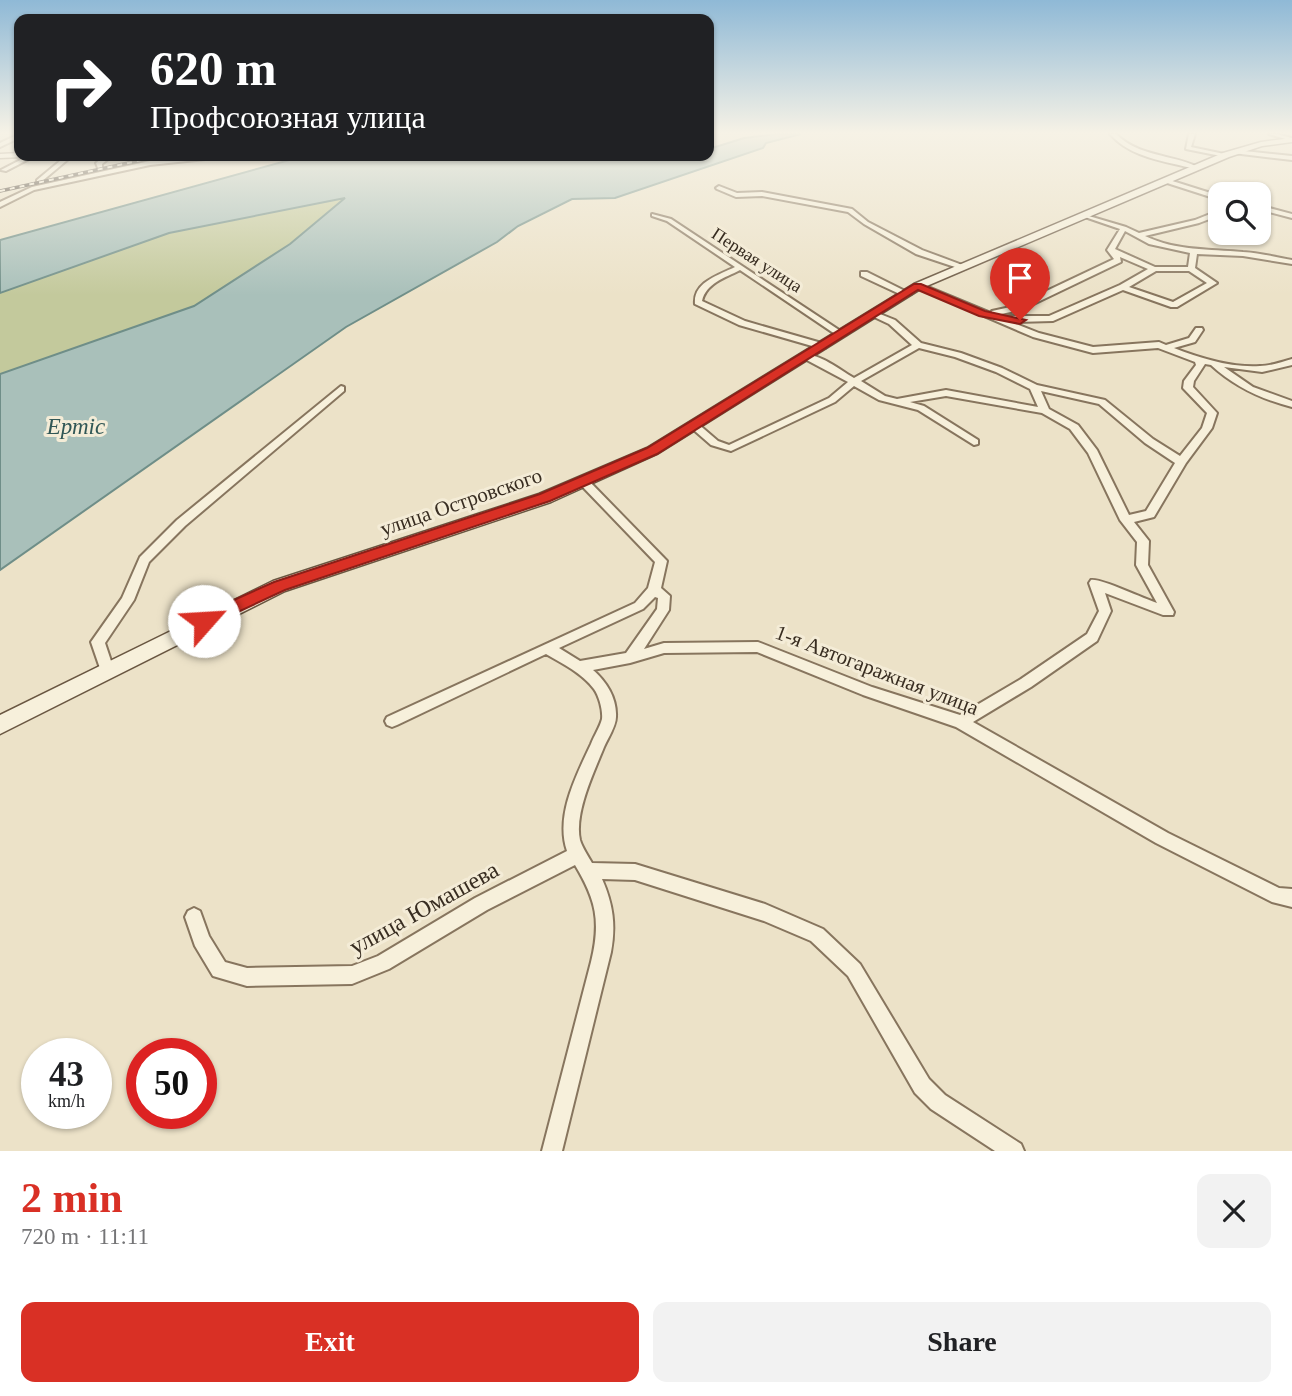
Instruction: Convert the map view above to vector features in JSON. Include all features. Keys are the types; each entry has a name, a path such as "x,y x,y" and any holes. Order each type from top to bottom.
{"main road":[{"name":"улица Островского","path":"0,725 279,586 584,482 652,451 912,290 961,266 1150,188"}],"street":[{"path":"0,205 38,188"},
{"path":"719,188 736,195 762,194 850,210 866,223 919,252 961,266"},
{"path":"1187,188 1208,194"},
{"path":"1271,210 1292,216"},
{"name":"Первая улица","path":"654,215 670,220 841,334"},
{"path":"1084,215 1124,228 1152,242 1194,252 1243,254 1292,262"},
{"path":"1138,235 1208,217"},
{"path":"982,314 1008,312 1118,260 1110,247 1124,228"},
{"path":"1114,252 1154,269 1191,269 1213,283 1174,305 1123,287"},
{"path":"1191,269 1194,252"},
{"path":"739,268 702,288 698,294 698,302 742,322 821,346"},
{"path":"982,314 1020,320 1050,319 1123,287 1154,269"},
{"path":"864,274 1051,340 1093,350 1168,347 1192,341 1199,330"},
{"path":"875,314 892,322 918,345 958,355 1034,387 1102,402 1149,441 1181,462"},
{"path":"693,425 704,431 707,439 725,449 731,448 832,400 853,383 918,345"},
{"path":"1168,347 1198,360 1257,369 1292,362"},
{"path":"806,356 893,402 921,408 974,442"},
{"path":"1126,520 1150,514 1181,462 1206,428 1212,414 1188,388 1189,381 1201,365 1198,360"},
{"path":"1212,362 1235,383 1275,400 1292,404"},
{"path":"1034,387 1045,411"},
{"path":"107,670 98,642 128,600 144,560 181,523 341,389"},
{"path":"893,402 946,394 1045,411 1074,427 1093,452 1126,520 1143,541 1142,565 1168,612 1095,583 1105,611 1092,637 961,722"},
{"path":"392,721 639,606 654,590 661,561 584,482"},
{"path":"630,657 663,610 664,596 654,590"},
{"name":"1-я Автогаражная улица","path":"577,667 664,648 758,647 868,691 961,722 1162,838 1278,896 1292,898"},
{"path":"547,648 596,680 610,703 609,719 573,811 571,830 574,849 604,904 606,924 552,1151"},
{"path":"584,863 635,872 765,913 817,935 854,970 922,1086 938,1102 1014,1151"},
{"name":"улица Юмашева","path":"194,917 201,940 219,970 247,977 352,975 383,963 481,904 584,863"}],"green space":[{"path":"346,197 290,244 194,306 0,374 0,293 169,233"}],"water":[{"name":"Ертіс","path":"189,188 645,188 615,198 572,199 518,226 497,242 346,327 0,570 0,374 194,306 290,244 345,198 169,233 0,293 0,240"}],"railway":[{"path":"0,191 15,188"}],"route":[{"path":"204,621 279,586 545,498 652,451 918,286 982,314 1020,320"}]}
